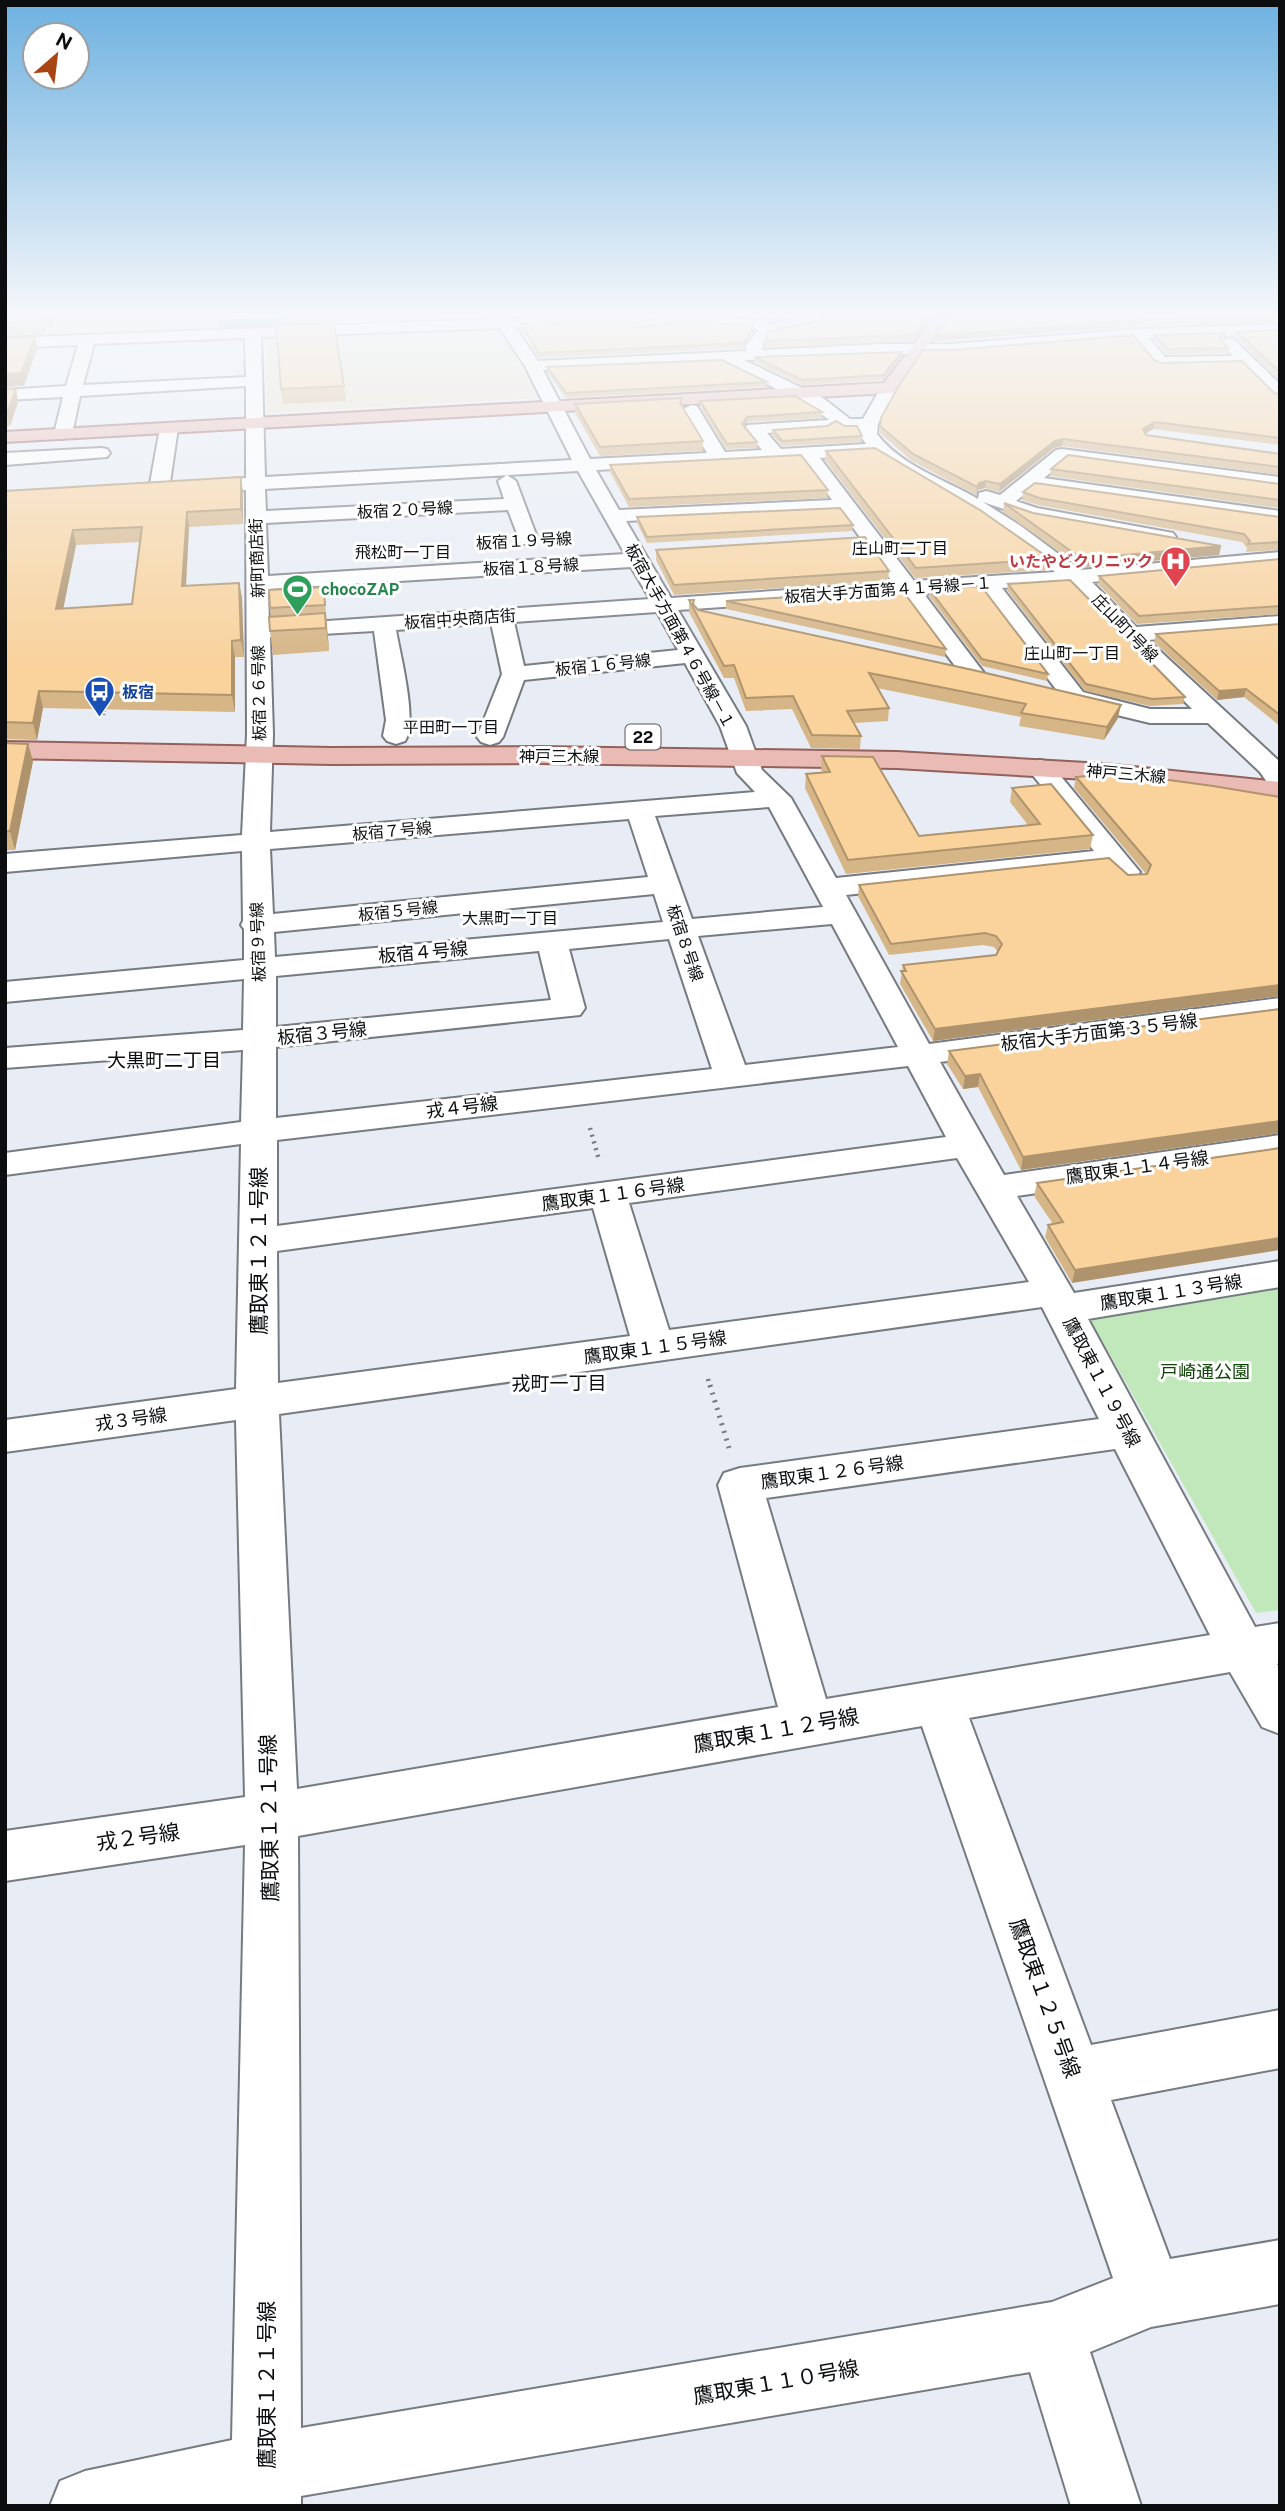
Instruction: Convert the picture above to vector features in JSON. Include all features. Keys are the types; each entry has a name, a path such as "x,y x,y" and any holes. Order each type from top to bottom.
{"main road":[{"path":"5,436 74,433"},
{"name":"神戸三木線","path":"5,732 260,744 396,736 490,737 740,748 1171,777 1278,771"},
{"name":"神戸三木線","path":"5,750 260,744 740,748 1004,746 1278,771"}],"street":[{"path":"99,462 105,433"},
{"path":"136,490 166,488 169,433"},
{"path":"253,433 254,484"},
{"name":"板宿大手方面第４６号線－１","path":"568,433 733,726 750,773 778,798 919,1055"},
{"path":"705,433 719,458"},
{"path":"757,433 776,454"},
{"path":"869,433 879,449"},
{"path":"886,433 914,461 955,483 1002,503 1033,513 1183,540"},
{"path":"213,486 879,449"},
{"name":"庄山町1号線","path":"879,449 908,470 959,496 1014,530 1075,577 1214,716 1278,771"},
{"path":"807,453 972,673"},
{"path":"1002,503 1062,454 1280,483"},
{"path":"5,459 99,462"},
{"path":"5,475 99,462"},
{"path":"924,466 946,470"},
{"path":"503,469 515,504"},
{"path":"998,479 1280,517"},
{"name":"新町商店街","path":"254,484 256,518 265,556 258,583 258,632"},
{"path":"804,486 831,484"},
{"path":"622,533 710,492"},
{"name":"板宿１９号線","path":"501,542 535,540 515,504"},
{"name":"板宿２０号線","path":"256,518 515,504"},
{"path":"622,533 846,505"},
{"path":"622,533 661,551"},
{"name":"板宿１９号線","path":"596,537 622,533"},
{"name":"板宿１８号線","path":"258,583 622,533"},
{"path":"843,540 871,538"},
{"path":"1210,545 1280,557"},
{"name":"板宿大手方面第４１号線－１","path":"663,605 1075,577 1280,557"},
{"path":"1257,566 1280,578"},
{"path":"987,583 1075,698"},
{"path":"663,605 744,623"},
{"name":"板宿中央商店街","path":"258,632 663,605"},
{"path":"490,737 514,674 501,616"},
{"path":"1132,634 1280,623"},
{"path":"384,624 398,720 396,736"},
{"name":"板宿２６号線","path":"258,632 260,744"},
{"name":"板宿１６号線","path":"514,674 692,656"},
{"path":"932,664 998,679"},
{"path":"1036,688 1150,716 1214,716"},
{"name":"板宿９号線","path":"259,1131 257,1039 260,968 256,925 256,843 260,744"},
{"path":"825,888 1122,868 1040,768"},
{"name":"板宿７号線","path":"5,863 778,798"},
{"name":"板宿８号線","path":"639,809 732,1077"},
{"name":"板宿５号線","path":"256,925 664,884"},
{"name":"板宿４号線","path":"5,992 841,914"},
{"name":"板宿３号線","path":"5,1058 257,1039 569,1008 551,940"},
{"path":"871,969 908,965"},
{"name":"板宿大手方面第３５号線","path":"919,1055 1280,1008"},
{"name":"戎４号線","path":"5,1164 259,1131 919,1055"},
{"name":"鷹取東１１９号線","path":"919,1055 1058,1301 1127,1431 1261,1646 1280,1712"},
{"name":"鷹取東１２１号線","path":"259,1131 257,1402 272,1817 265,2487"},
{"name":"鷹取東１１６号線","path":"258,1241 968,1145"},
{"name":"鷹取東１１４号線","path":"994,1188 1280,1146"},
{"path":"608,1195 654,1348"},
{"name":"鷹取東１１３号線","path":"1058,1301 1280,1275"},
{"name":"鷹取東１１５号線","path":"257,1402 696,1342 1058,1301"},
{"name":"戎３号線","path":"5,1436 257,1402"},
{"name":"鷹取東１２６号線","path":"807,1724 740,1485 1127,1431"},
{"name":"鷹取東１１２号線","path":"272,1817 1261,1646"},
{"name":"鷹取東１２５号線","path":"938,1702 1151,2295"},
{"name":"戎２号線","path":"5,1856 272,1817"},
{"path":"1074,2078 1280,2039"},
{"name":"鷹取東１１０号線","path":"85,2506 265,2487 1052,2335 1151,2295 1280,2272"},
{"path":"1052,2335 1106,2506"}],"path":[{"path":"104,715 105,709"},
{"path":"581,1094 608,1195"},
{"path":"696,1342 740,1485"}],"green space":[{"name":"戸崎通公園","path":"1280,1285 1280,1610 1256,1613 1086,1312"}],"building":[{"path":"592,433 698,433 703,441 600,447"},
{"path":"720,433 750,433 757,442 727,444"},
{"path":"776,433 861,433 862,436 782,441"},
{"path":"888,433 1145,433 1280,454 1280,467 1063,439 1055,441 1000,484 986,481 979,483 977,487 913,454"},
{"path":"1242,433 1280,433 1280,438"},
{"path":"875,448 980,510 1050,559 916,568 826,451"},
{"path":"801,455 828,490 629,499 610,465"},
{"path":"1068,455 1280,484 1280,500 1051,469"},
{"path":"241,477 241,509 187,512 182,586 239,583 241,640 232,641 232,695 39,691 33,723 5,722 5,491","holes":["142,527 132,604 56,609 73,530"]},
{"path":"1035,483 1280,517 1280,542 1248,544 1250,541 1244,534 1039,498 1023,492"},
{"path":"1004,503 1033,513 1221,546 1082,559"},
{"path":"840,508 853,525 647,537 637,517"},
{"path":"865,537 889,571 674,585 656,550"},
{"path":"1280,559 1280,606 1139,616 1099,576"},
{"path":"1070,580 1185,697 1152,699 1086,684 1008,584"},
{"path":"981,586 1048,674 982,659 930,590"},
{"path":"324,587 325,605 270,608 269,590"},
{"path":"902,590 946,649 726,601"},
{"path":"689,600 694,600 693,604 698,610 1121,705 1107,727 1021,713 1026,704 869,673 889,708 847,711 861,736 812,735 793,696 746,698 734,665 724,666"},
{"path":"325,613 326,628 270,631 269,617"},
{"path":"1280,624 1280,715 1246,689 1219,691 1156,634"},
{"path":"5,743 28,744 10,831 5,832"},
{"path":"822,756 873,757 919,836 1040,824 1012,788 1051,784 1093,835 848,860 806,774 830,772"},
{"path":"1118,773 1280,797 1280,985 935,1029 901,971 906,971 903,965 996,955 1002,944 996,936 985,933 891,944 859,885 1109,858 1128,875 1147,874 1151,865 1076,777"},
{"path":"1280,1009 1280,1121 1023,1157 980,1074 965,1076 949,1051"},
{"path":"1280,1148 1280,1238 1075,1270 1048,1225 1063,1222 1037,1183"}],"place":[{"name":"いたやどクリニック","path":"1176,588"},
{"name":"chocoZAP","path":"298,616"},
{"name":"板宿","path":"99,719"}],"district":[{"name":"庄山町二丁目","path":"900,548"},
{"name":"飛松町一丁目","path":"403,552"},
{"name":"庄山町一丁目","path":"1072,653"},
{"name":"平田町一丁目","path":"451,727"},
{"name":"大黒町一丁目","path":"510,918"},
{"name":"大黒町二丁目","path":"164,1060"},
{"name":"戎町一丁目","path":"559,1383"}]}
